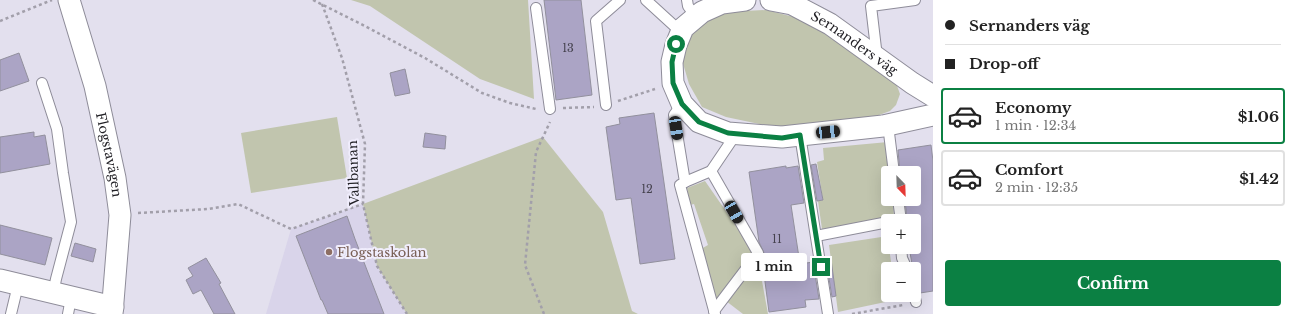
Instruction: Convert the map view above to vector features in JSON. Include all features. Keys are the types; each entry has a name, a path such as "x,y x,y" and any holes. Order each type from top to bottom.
{"street":[{"name":"Sernanders väg","path":"771,0 793,2 830,24 912,83 933,96"},
{"path":"734,1 722,3 702,12 688,16 676,44 672,62 673,83 682,104 699,122 728,133 782,138 888,125 933,115"},
{"name":"Flogstavägen","path":"55,2 95,86 115,178 120,215 113,311"},
{"path":"9,283 64,302 95,302 113,311"}],"lane":[{"path":"606,105 596,21 620,0"},
{"path":"646,0 688,16"},
{"path":"877,58 871,3 915,0"},
{"path":"536,8 553,108"},
{"path":"42,83 57,129 71,222 56,279 64,302"},
{"path":"682,104 674,115 685,182"},
{"path":"888,125 893,166"},
{"path":"714,312 680,185 711,171 736,134"},
{"path":"800,135 828,314"},
{"path":"711,171 758,253 714,312"},
{"path":"816,236 881,223"},
{"path":"9,283 11,314"}],"path":[{"path":"313,0 425,58 482,93 510,103 539,109 606,105 673,83"},
{"path":"0,21 55,2"},
{"name":"Vallbanan","path":"322,4 342,58 365,144 363,204 377,266 407,314"},
{"path":"544,314 525,265 536,152 553,108"},
{"path":"120,215 208,209 238,204 291,229 363,204"},
{"path":"852,314 902,302"}],"shaded area":[{"name":"Flogstaskolan","path":"363,204 377,266 407,314 266,314 291,229"}],"green space":[{"path":"351,0 528,0 534,99 480,79 370,6"},
{"path":"766,10 794,17 825,32 896,83 900,94 896,105 890,111 871,118 779,128 726,117 702,107 689,84 682,60 683,48 692,31 725,12"},
{"path":"337,117 347,178 251,193 241,133"},
{"path":"543,137 603,212 632,311 638,314 407,314 377,266 363,204"},
{"path":"888,142 890,166 881,166 881,206 893,206 894,214 881,214 881,220 822,229 818,201 823,200 817,162 824,160 823,148"},
{"path":"705,181 753,250 714,305 701,249 708,245 694,204 690,205 687,188"},
{"path":"881,237 881,254 890,254 891,262 881,262 881,302 886,302 838,312 829,245"},
{"path":"758,259 768,314 743,314 726,301"}],"building":[{"path":"544,0 581,0 592,95 556,100"},
{"path":"19,53 29,81 0,91 0,60"},
{"path":"405,69 410,93 395,96 390,73"},
{"path":"654,113 675,259 640,264 631,198 616,200 606,127 620,124 619,118"},
{"path":"34,132 34,137 45,135 50,164 0,173 0,137"},
{"path":"425,133 446,136 445,149 423,147"},
{"path":"931,145 933,161 933,291 921,293 921,262 912,262 910,254 921,254 921,214 906,214 906,206 921,206 921,166 899,166 898,150"},
{"path":"816,164 823,200 817,201 811,165"},
{"path":"786,166 786,168 798,166 804,203 791,205 800,264 813,262 819,299 805,300 806,307 769,312 762,259 764,253 759,242 749,172"},
{"path":"347,216 384,314 328,314 296,236"},
{"path":"0,225 52,238 45,265 0,254"},
{"path":"75,243 96,249 93,262 71,256"},
{"path":"206,258 221,283 219,284 235,314 214,314 201,290 193,294 186,280 193,276 188,268"},
{"path":"831,259 836,296 832,297 826,260"}],"place":[{"name":"Flogstaskolan","path":"329,252"}],"route":[{"path":"676,44 672,62 673,83 682,104 699,122 728,133 782,138 800,135 821,267"}]}
